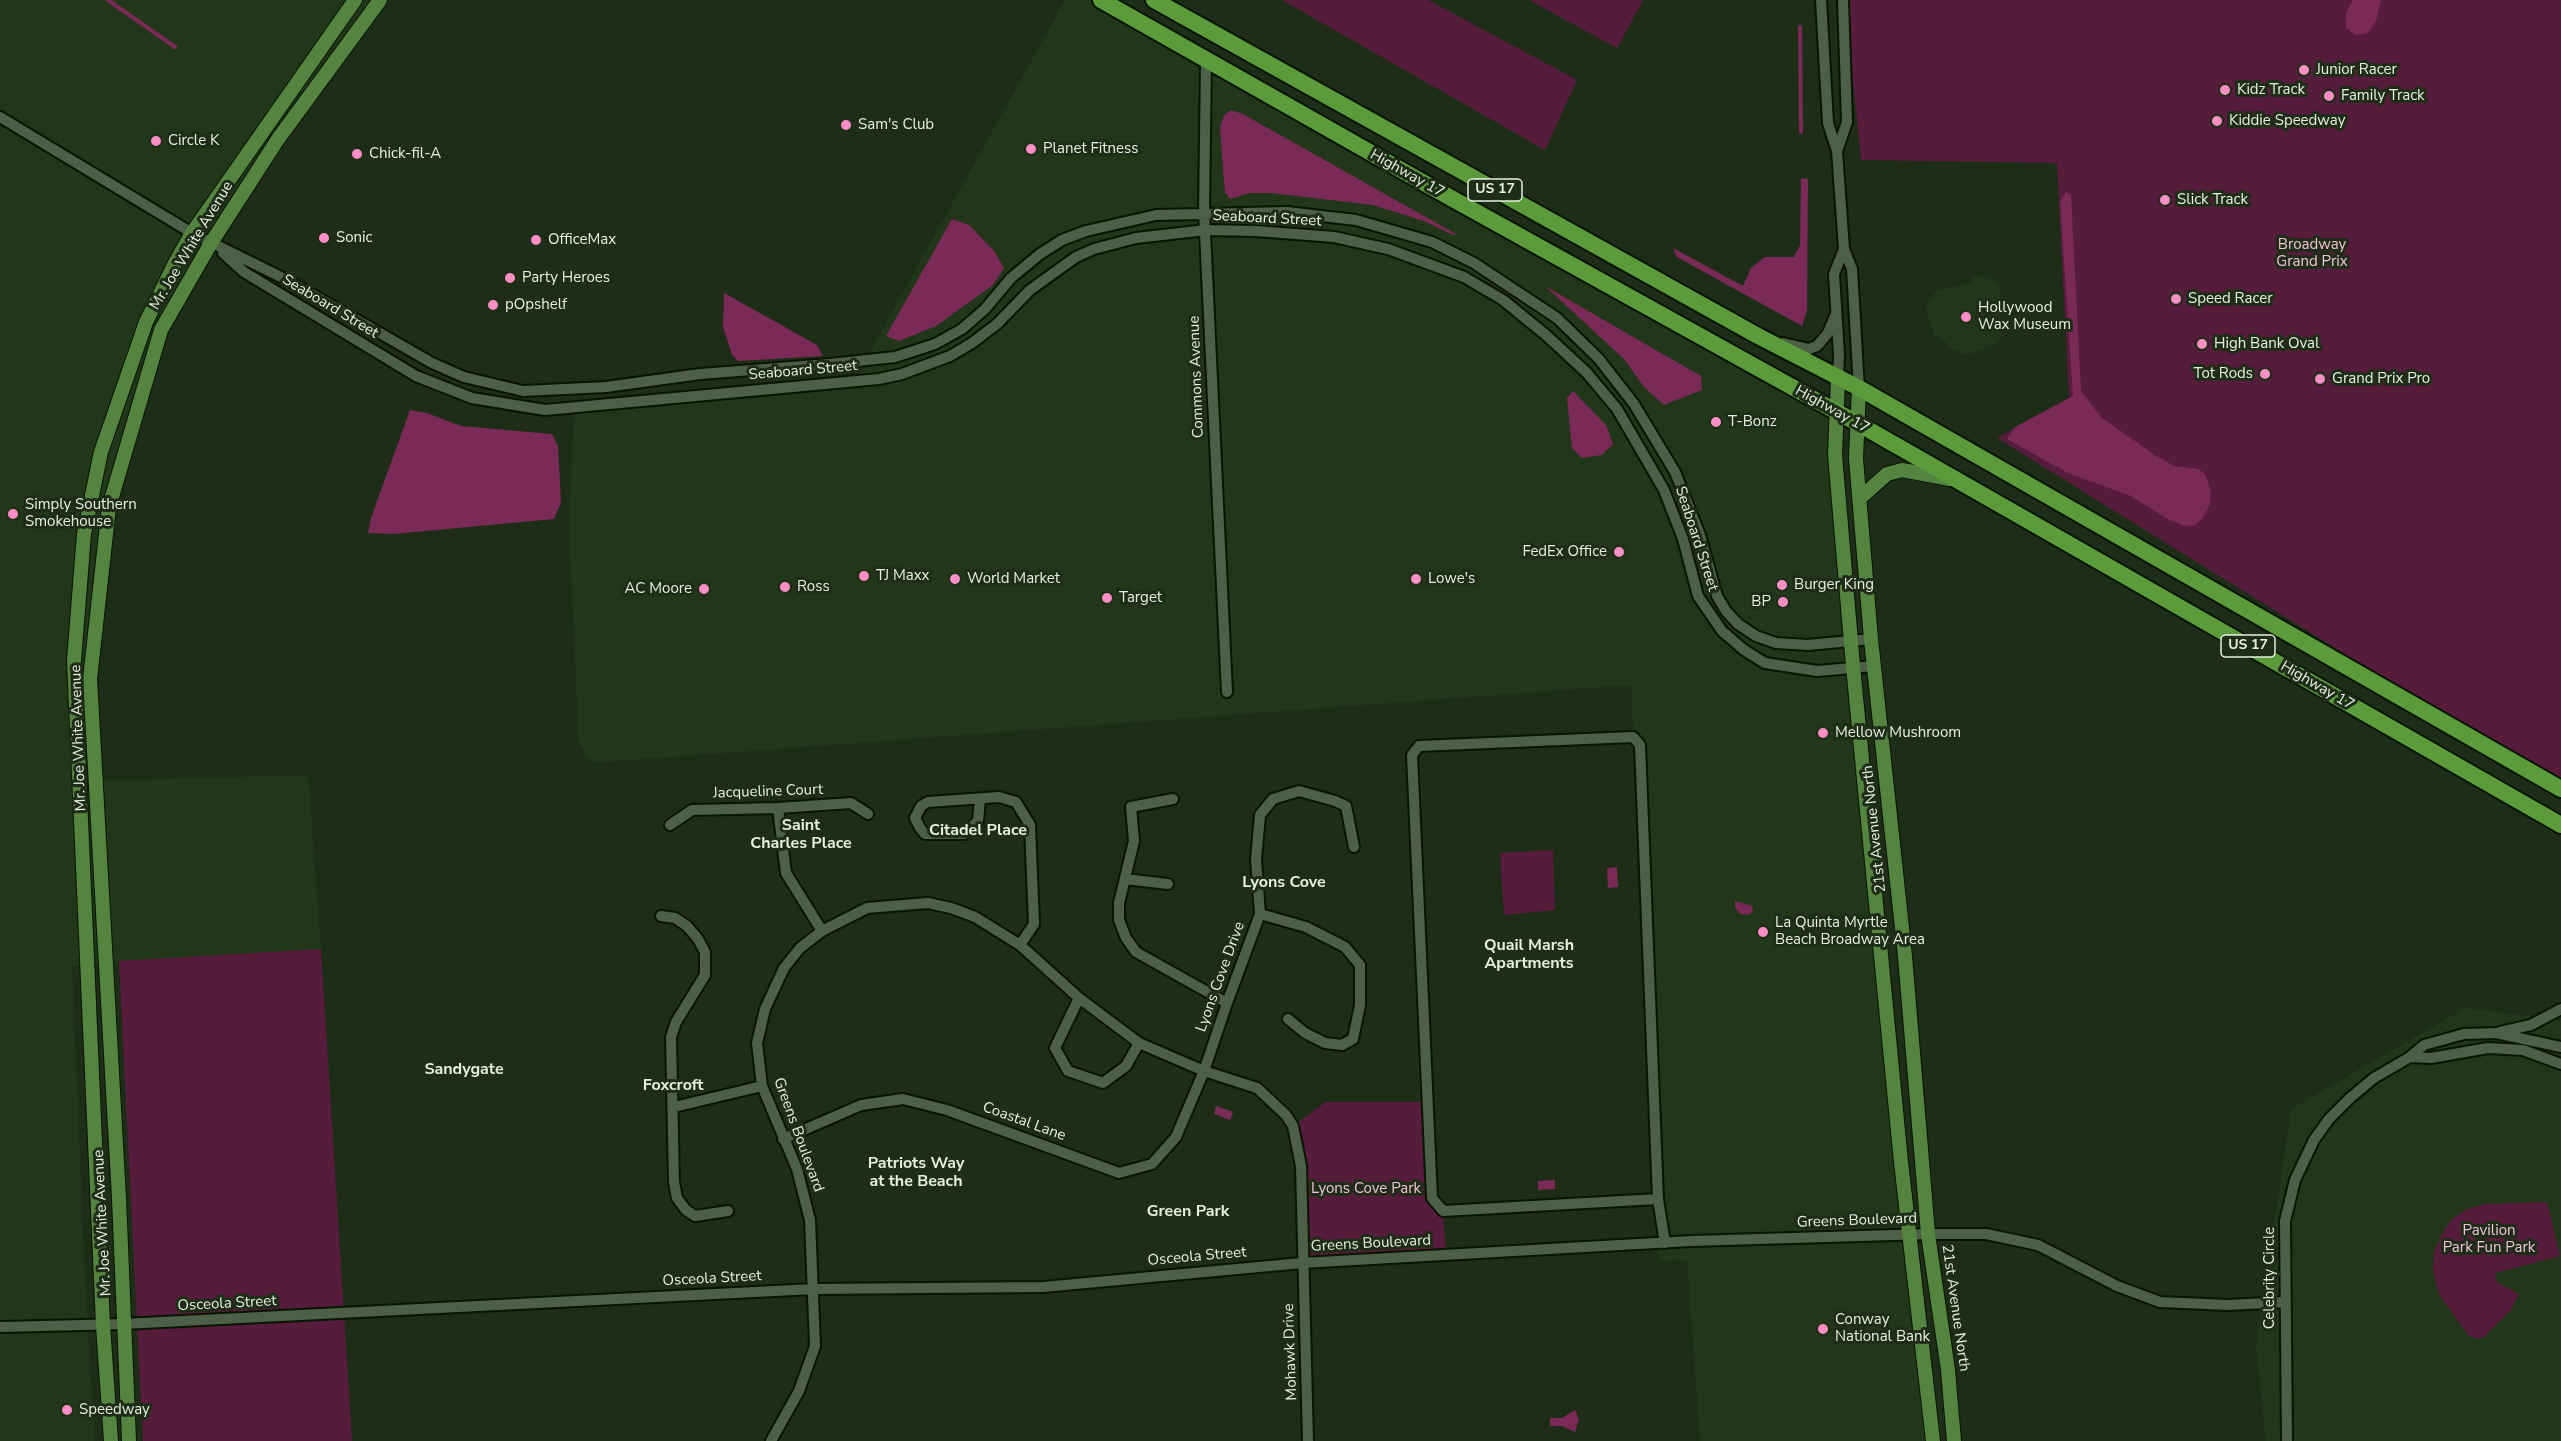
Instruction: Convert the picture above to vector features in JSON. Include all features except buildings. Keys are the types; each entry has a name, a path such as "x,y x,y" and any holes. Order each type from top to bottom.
{"highway":[{"name":"Highway 17","path":"1101,0 1206,61 1857,423 2561,825"},
{"name":"Highway 17","path":"1154,0 1758,336 1858,388 2561,789"}],"main road":[{"name":"Mr. Joe White Avenue","path":"111,1441 103,1325 74,660 84,534 100,452 146,322 192,233 355,0"},
{"name":"Mr. Joe White Avenue","path":"129,1441 119,1198 90,679 109,507 160,330 211,243 278,139 380,0"},
{"name":"21st Avenue North","path":"1838,378 1835,454 1853,666 1909,1234 1933,1441"},
{"name":"21st Avenue North","path":"1858,388 1856,459 1871,639 1905,956 1928,1234 1948,1370 1954,1441"},
{"path":"1859,500 1887,474 1902,470 1958,481"}],"street":[{"name":"21st Avenue North","path":"1821,0 1828,123 1837,151 1844,249 1851,268 1858,388"},
{"name":"21st Avenue North","path":"1837,151 1847,122 1843,0"},
{"name":"Commons Avenue","path":"1206,61 1204,212 1227,692"},
{"name":"Seaboard Street","path":"0,117 192,233 291,282 432,363 464,377 523,391 895,357 935,344 962,329 985,309 1011,279 1040,254 1062,240 1086,231 1156,214 1287,212 1356,220 1432,242 1474,263 1512,287 1565,326 1599,359 1634,404 1685,491 1717,596 1726,611 1738,624 1756,636 1776,643 1808,645 1871,639"},
{"name":"Seaboard Street","path":"211,243 244,272 416,376 472,398 545,410 879,379 902,374 950,356 972,343 997,324 1030,290 1076,257 1094,249 1136,238 1206,230 1256,231 1334,237 1388,249 1464,277 1503,300 1587,373 1617,409 1664,490 1683,539 1698,596 1722,631 1744,650 1765,663 1817,671 1853,666 1874,666"},
{"name":"21st Avenue North","path":"1838,378 1834,274 1844,249"},
{"path":"1758,336 1809,349 1817,346 1828,333 1837,310"},
{"path":"1658,1199 1443,1211 1432,1198 1412,755 1419,746 1633,737 1640,745 1658,1199 1665,1243"},
{"name":"Lyons Cove Drive","path":"1204,1071 1260,914 1256,859 1260,815 1273,799 1299,791 1346,806 1354,847"},
{"path":"980,799 978,821 964,834 926,834 915,818 921,806 928,802 999,797 1016,802 1030,825 1034,924 1020,945"},
{"path":"1173,799 1131,807 1134,841 1119,903 1119,920 1125,938 1136,952 1227,1003"},
{"name":"Jacqueline Court","path":"670,825 692,810 851,803 867,814"},
{"path":"778,808 786,873 822,930"},
{"path":"2538,811 2561,831"},
{"path":"1125,879 1168,884"},
{"name":"Greens Boulevard","path":"771,1441 799,1392 816,1346 814,1289 810,1220 796,1168 762,1086 757,1043 765,1009 784,968 800,948 822,930 867,908 928,903 975,917 1020,945 1079,998 1139,1043 1204,1071 1257,1088 1274,1102 1293,1126 1301,1166 1302,1263 1665,1243 1909,1234 1986,1234 2028,1242 2057,1254 2117,1286 2160,1302 2228,1305 2285,1302"},
{"path":"1260,914 1306,927 1345,946 1360,965 1360,1005 1353,1039 1342,1045 1325,1043 1305,1033 1288,1019"},
{"path":"661,916 675,918 687,926 705,952 705,975 676,1022 671,1037 674,1182 677,1198 686,1210 695,1216 728,1210"},
{"path":"1079,998 1054,1048 1068,1071 1103,1083 1126,1066 1139,1043"},
{"path":"2496,1034 2531,1025 2561,1009"},
{"name":"Celebrity Circle","path":"2287,1441 2285,1221 2295,1180 2314,1140 2329,1119 2350,1098 2374,1078 2410,1057 2424,1045 2464,1035 2496,1034 2561,1047"},
{"name":"Celebrity Circle","path":"2410,1057 2431,1058 2488,1048 2510,1049 2541,1055 2561,1064"},
{"name":"Coastal Lane","path":"783,1139 861,1105 903,1099 947,1110 1119,1173 1152,1164 1176,1137 1204,1071"},
{"path":"674,1107 762,1086"},
{"name":"Osceola Street","path":"0,1328 103,1325 814,1289 1043,1287 1302,1263"},
{"name":"Mohawk Drive","path":"1302,1263 1308,1375 1308,1441"}],"shaded area":[{"path":"0,0 380,0 333,65 161,330 109,507 90,679 97,781 308,775 321,949 72,967 86,1301 95,1441 0,1441"},
{"path":"1065,0 1102,0 1837,412 1835,455 1933,1441 1700,1441 1687,1260 1659,1261 1631,685 591,763 579,742 569,532 574,407 854,381"},
{"path":"2353,0 2381,0 2376,21 2368,33 2356,35 2346,28 2346,13"},
{"path":"1231,110 1243,114 1456,234 1453,235 1424,221 1373,205 1271,193 1249,193 1230,199 1225,192 1220,127 1224,115"},
{"path":"1801,178 1808,179 1807,310 1802,326 1677,257 1673,248 1743,286 1751,268 1765,257 1794,257 1800,245"},
{"path":"2066,192 2071,195 2081,391 2101,417 2156,456 2174,466 2198,469 2205,474 2211,491 2210,504 2202,519 2195,525 2184,526 2166,518 2131,496 2068,473 2007,439 2015,427 2073,396 2060,201"},
{"path":"952,219 969,225 995,252 1004,268 993,285 936,326 899,341 886,336"},
{"name":"Hollywood Wax Museum","path":"1980,275 1992,278 1998,285 2004,310 2000,311 2007,327 1998,343 1969,354 1962,354 1961,349 1955,350 1949,347 1944,340 1940,340 1938,335 1934,336 1926,307 1938,288 1942,290 1971,283 1970,278"},
{"path":"1545,286 1701,376 1702,390 1664,405 1644,387 1624,359"},
{"path":"724,293 817,345 823,356 738,361 732,355 723,327"},
{"path":"1573,391 1606,425 1613,444 1602,455 1582,458 1572,448 1567,398"},
{"path":"410,410 427,413 461,426 552,434 558,446 561,502 554,519 393,534 368,533 371,518"},
{"path":"1617,867 1618,887 1608,888 1607,868"},
{"path":"1735,901 1752,906 1753,911 1748,915 1740,914 1735,907"},
{"path":"2465,1008 2561,1020 2561,1441 2266,1441 2256,1345 2291,1109"},
{"path":"1216,1106 1233,1112 1230,1120 1214,1114"},
{"path":"1555,1180 1555,1189 1538,1190 1538,1181"},
{"path":"1575,1410 1579,1419 1575,1432 1562,1426 1550,1426 1550,1418 1562,1418"}],"green space":[{"path":"1282,0 1428,0 1577,80 1545,150"},
{"path":"1529,0 1643,0 1617,48"},
{"name":"Broadway Grand Prix","path":"1845,0 2561,0 2561,788 1997,438 2069,398 2057,163 1861,160"},
{"path":"1553,850 1555,910 1504,915 1500,853"},
{"path":"321,949 352,1441 143,1441 119,961"},
{"name":"Lyons Cove Park","path":"1326,1102 1428,1102 1432,1198 1443,1211 1446,1255 1302,1263 1293,1126"},
{"name":"Pavilion Park Fun Park","path":"2547,1202 2560,1256 2495,1273 2497,1282 2519,1294 2510,1311 2484,1337 2478,1339 2469,1336 2440,1296 2437,1287 2433,1270 2434,1252 2443,1232 2452,1219 2467,1209 2486,1204"}],"waterway":[{"path":"108,0 175,47"},
{"path":"1800,27 1801,132"}],"place":[{"name":"Junior Racer","path":"2304,70"},
{"name":"Kidz Track","path":"2225,90"},
{"name":"Family Track","path":"2329,96"},
{"name":"Kiddie Speedway","path":"2217,121"},
{"name":"Sam's Club","path":"846,125"},
{"name":"Circle K","path":"156,141"},
{"name":"Planet Fitness","path":"1031,149"},
{"name":"Chick-fil-A","path":"357,154"},
{"name":"Slick Track","path":"2165,200"},
{"name":"Sonic","path":"324,238"},
{"name":"OfficeMax","path":"536,240"},
{"name":"Party Heroes","path":"510,278"},
{"name":"Speed Racer","path":"2176,299"},
{"name":"pOpshelf","path":"493,305"},
{"name":"Hollywood Wax Museum","path":"1966,317"},
{"name":"High Bank Oval","path":"2202,344"},
{"name":"Tot Rods","path":"2265,374"},
{"name":"Grand Prix Pro","path":"2320,379"},
{"name":"T-Bonz","path":"1716,422"},
{"name":"Simply Southern Smokehouse","path":"13,514"},
{"name":"FedEx Office","path":"1619,552"},
{"name":"TJ Maxx","path":"864,576"},
{"name":"World Market","path":"955,579"},
{"name":"Lowe's","path":"1416,579"},
{"name":"Burger King","path":"1782,585"},
{"name":"Ross","path":"785,587"},
{"name":"AC Moore","path":"704,589"},
{"name":"Target","path":"1107,598"},
{"name":"BP","path":"1783,602"},
{"name":"Mellow Mushroom","path":"1823,733"},
{"name":"La Quinta Myrtle Beach Broadway Area","path":"1763,932"},
{"name":"Conway National Bank","path":"1823,1329"},
{"name":"Speedway","path":"67,1410"}],"district":[{"name":"Citadel Place","path":"978,831"},
{"name":"Saint Charles Place","path":"801,835"},
{"name":"Lyons Cove","path":"1284,883"},
{"name":"Quail Marsh Apartments","path":"1529,955"},
{"name":"Sandygate","path":"464,1070"},
{"name":"Foxcroft","path":"673,1086"},
{"name":"Patriots Way at the Beach","path":"916,1173"},
{"name":"Green Park","path":"1188,1212"}]}
